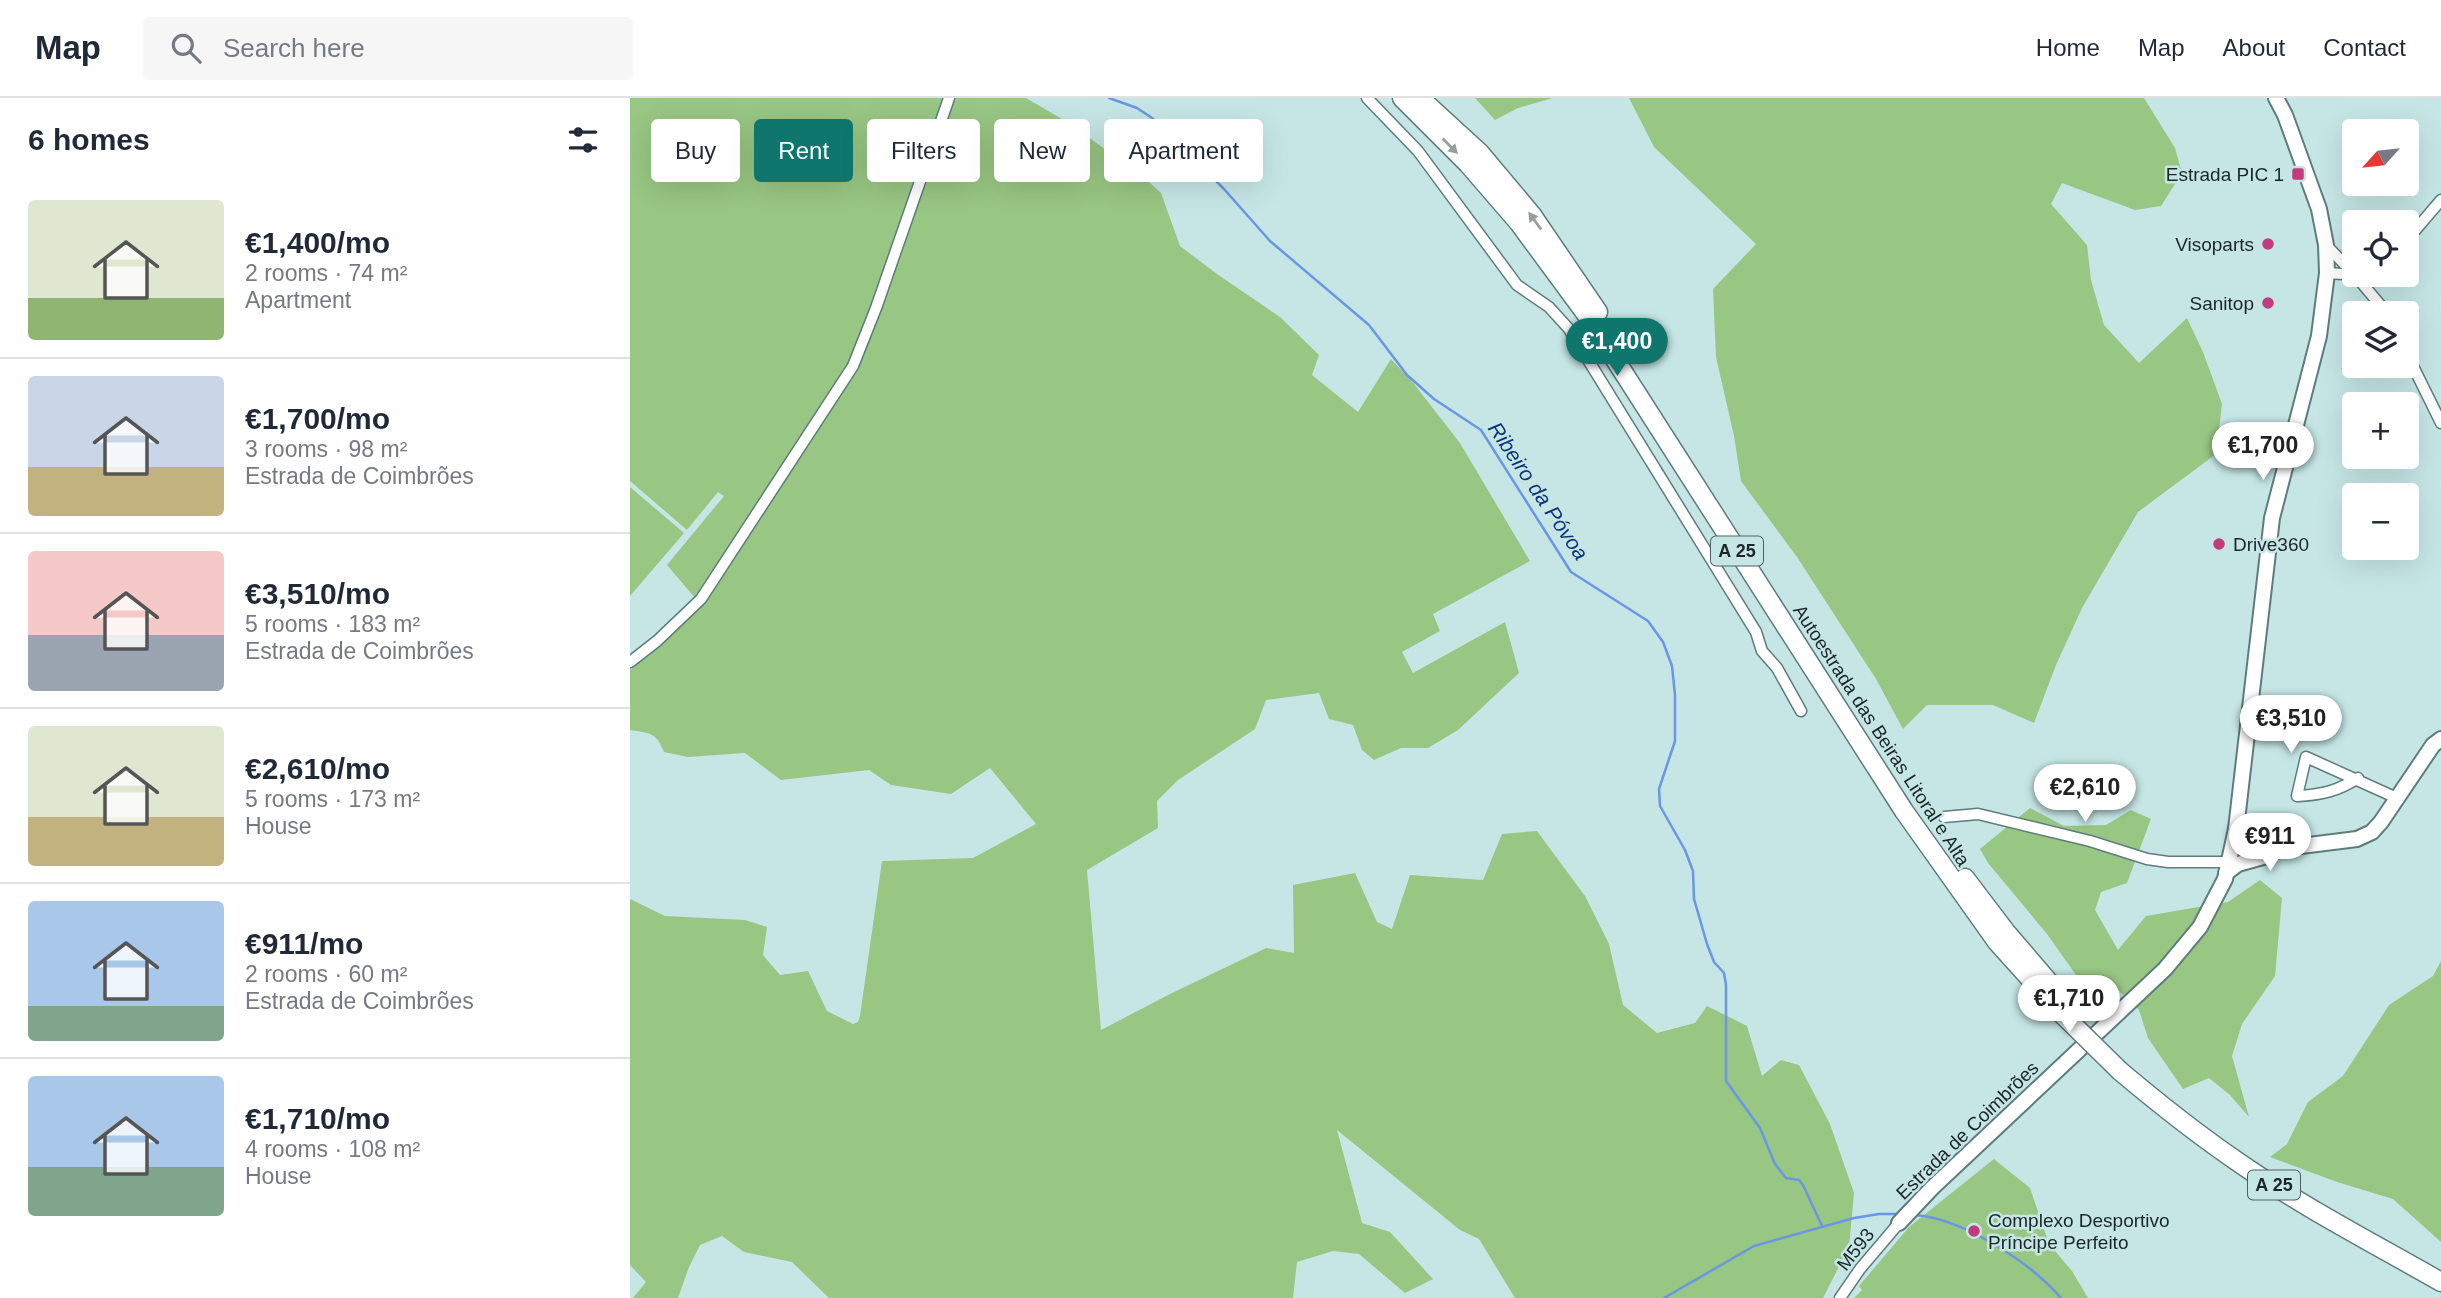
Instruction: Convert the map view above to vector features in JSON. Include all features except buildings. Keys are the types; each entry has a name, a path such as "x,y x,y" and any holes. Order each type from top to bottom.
{"highway":[{"name":"Autoestrada das Beiras Litoral e Alta","path":"1402,98 1468,164 1519,223 1586,314 1911,821 1997,942 2174,1116 2240,1164 2315,1211 2441,1282"},
{"name":"Autoestrada das Beiras Litoral e Alta","path":"1420,98 1480,153 1532,215 1589,298 1913,804 1998,923 2065,1009"},
{"name":"Autoestrada das Beiras Litoral e Alta","path":"2124,1067 2244,1152 2320,1200 2441,1268"}],"street":[{"path":"630,662 701,599 853,366 950,98"},
{"path":"1367,98 1418,151 1517,285 1549,307 1569,329 1756,632 1762,651 1777,668 1801,711"},
{"name":"Estrada de Coimbrões","path":"1899,1223 1921,1199 2165,969 2200,927 2229,863 2236,828 2272,518 2319,336 2327,273 2321,218 2306,170 2276,98"},
{"path":"2419,226 2441,200"},
{"path":"2326,245 2342,260"},
{"path":"2327,273 2342,274"},
{"path":"2366,287 2377,301"},
{"path":"2419,378 2441,422"},
{"path":"1944,817 1978,814 2090,841 2147,859 2229,863 2261,851 2357,839 2372,832 2399,799 2433,745 2441,739"},
{"path":"2358,778 2342,789 2297,796 2306,757 2358,778 2399,799"},
{"path":"2236,828 2252,849 2261,851"},
{"path":"2229,863 2231,868 2252,859 2299,847"},
{"name":"M593","path":"1840,1298 1860,1269 1899,1223"}],"green space":[{"path":"630,98 1026,98 1062,119 994,119 994,182 1090,182 1090,138 1104,149 1104,182 1149,182 1161,193 1180,246 1280,317 1319,355 1312,375 1358,412 1391,359 1460,443 1530,561 1433,614 1440,631 1402,652 1413,673 1505,622 1519,673 1458,730 1428,748 1401,748 1374,760 1362,750 1353,725 1329,719 1319,693 1266,700 1255,729 1178,780 1157,801 1158,828 1087,870 1101,1030 1266,948 1294,953 1293,885 1355,873 1377,922 1392,929 1410,875 1483,880 1502,834 1537,831 1585,896 1609,944 1623,1005 1657,1033 1695,1023 1707,1006 1747,1026 1762,1076 1781,1060 1799,1065 1830,1124 1854,1193 1849,1247 1823,1298 1515,1298 1479,1239 1460,1230 1337,1130 1362,1223 1390,1232 1433,1279 1405,1293 1359,1254 1333,1251 1297,1262 1293,1298 829,1298 792,1262 744,1252 722,1236 700,1245 678,1298 633,1298 646,1282 630,1265 630,899 665,916 745,920 767,927 763,955 780,975 808,971 827,1011 853,1024 858,1022 860,1016 882,861 973,858 1036,824 990,768 951,794 891,785 869,770 781,780 745,753 688,757 664,752 652,735 630,730 630,670 702,606 667,565 724,496 718,492 687,530 630,481"},
{"path":"1475,98 1553,98 1518,108 1495,120"},
{"path":"1629,98 2144,98 2175,148 2182,173 2161,206 2135,210 2062,183 2051,204 2087,245 2091,280 2104,325 2139,363 2187,318 2222,404 2216,454 2138,512 2082,608 2034,723 1993,705 1927,705 1903,729 1876,679 1797,557 1741,481 1716,357 1713,289 1756,244 1654,147"},
{"path":"630,487 684,533 630,596"},
{"path":"2030,808 2064,826 2106,825 2131,810 2151,819 2127,883 2101,892 2095,910 2118,950 2146,916 2228,902 2260,880 2282,898 2275,976 2242,1024 2232,1056 2249,1117 2230,1095 2209,1078 2183,1089 2148,1038 2139,1010 2111,983 2081,982 2047,934 1988,863 1980,849"},
{"path":"2441,961 2441,1242 2393,1199 2270,1157 2287,1144 2308,1102 2343,1076 2389,1005 2433,976"},
{"name":"Complexo Desportivo Príncipe Perfeito","path":"1994,1159 2030,1188 2049,1244 2072,1271 2088,1298 1854,1298 1862,1290 1859,1286 1909,1227"}],"waterway":[{"name":"Ribeiro da Póvoa","path":"1109,98 1137,108 1152,118 1224,189 1270,241 1369,325 1407,375 1434,399 1481,430 1571,572 1648,621 1663,642 1672,666 1675,741 1659,789 1660,806 1685,850 1693,871 1694,899 1707,944 1714,962 1724,973 1726,1081 1760,1128 1775,1164 1786,1178 1799,1180 1803,1185 1822,1226"},
{"path":"1664,1298 1754,1246 1854,1218 1898,1214"},
{"path":"1915,1215 1953,1224 1994,1244 2032,1271 2061,1298"}],"place":[{"name":"Estrada PIC 1","path":"2298,174"},
{"name":"Visoparts","path":"2268,244"},
{"name":"Sanitop","path":"2268,303"},
{"name":"Drive360","path":"2219,544"},
{"name":"Complexo Desportivo Príncipe Perfeito","path":"1974,1231"}]}
